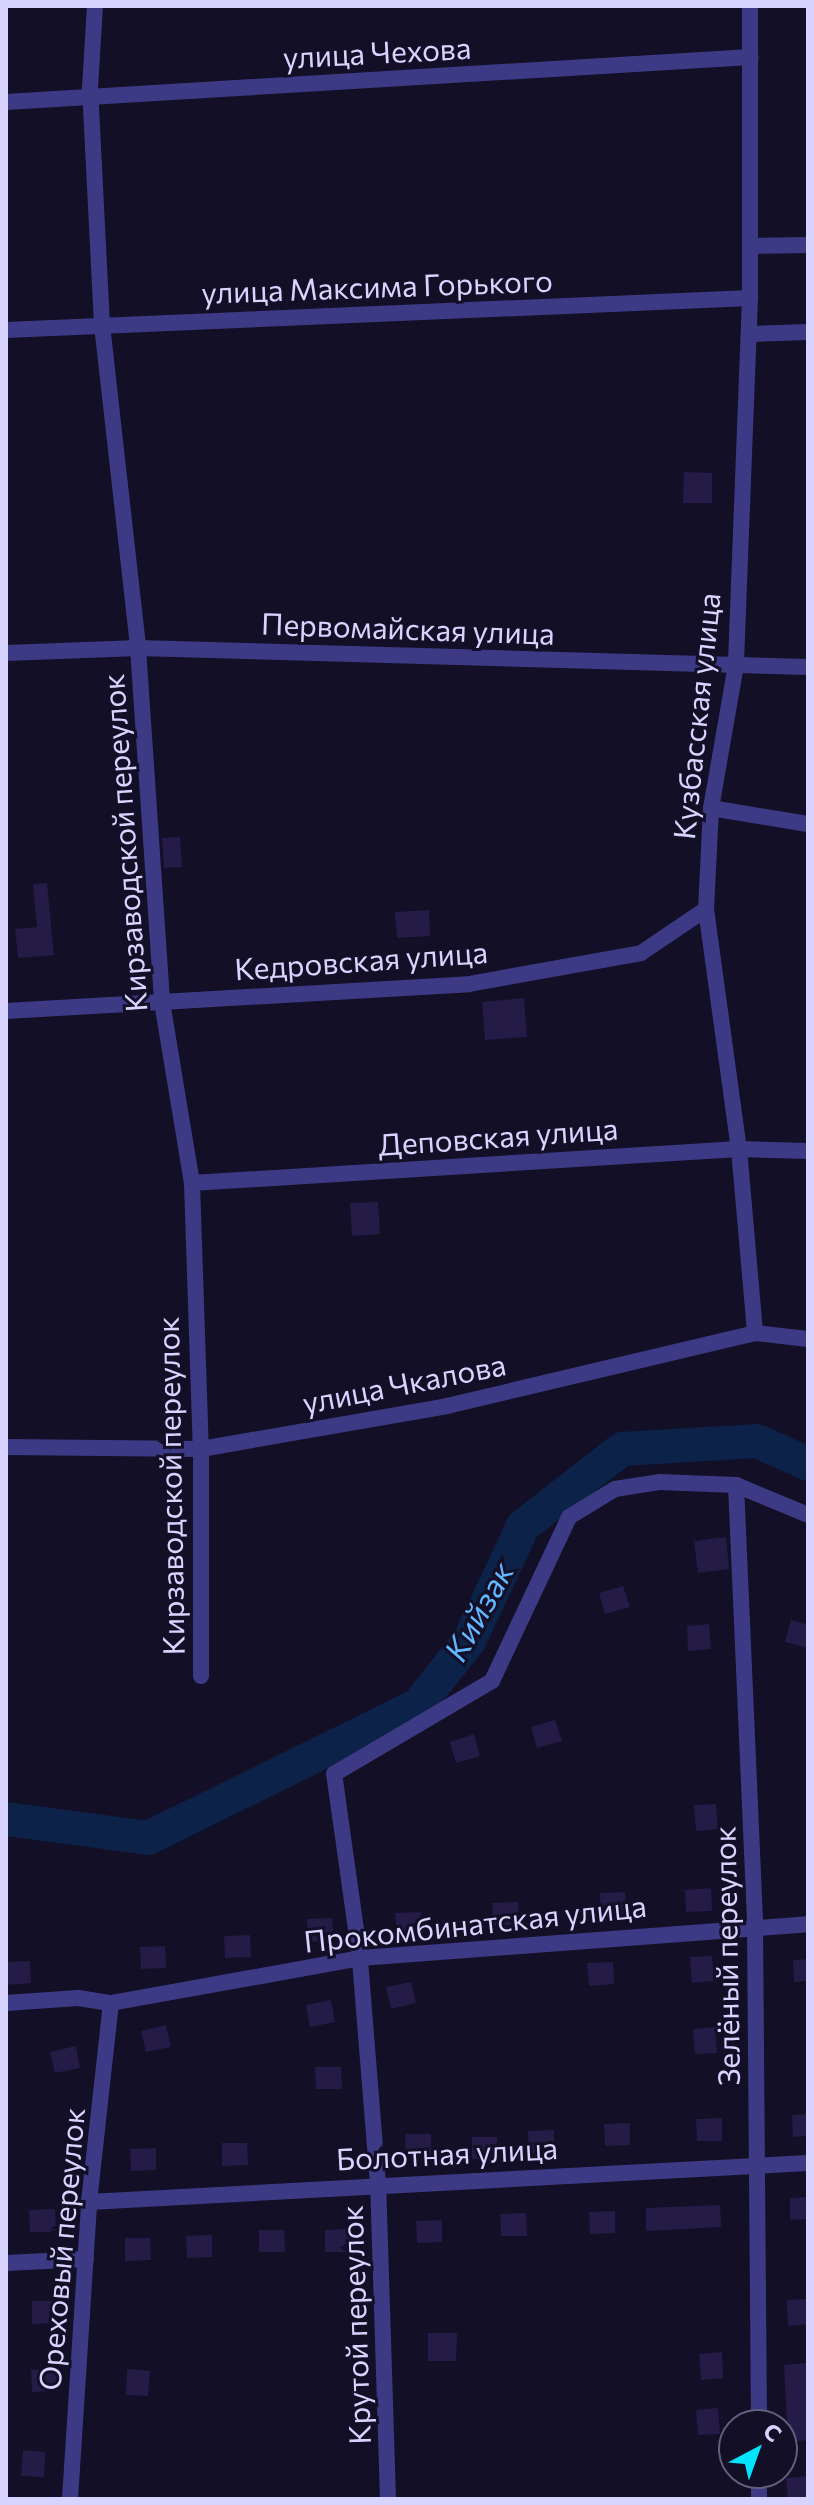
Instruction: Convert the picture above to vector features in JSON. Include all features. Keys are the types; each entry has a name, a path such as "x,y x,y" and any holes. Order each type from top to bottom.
{"street":[{"name":"Кирзаводской переулок","path":"95,6 90,97 102,325 138,648 162,1002 192,1183 201,1449 201,1676"},
{"name":"Кузбасская улица","path":"750,6 750,298 736,665 711,808 706,909 739,1149 755,1333"},
{"name":"улица Чехова","path":"6,102 751,57"},
{"path":"751,246 808,245"},
{"name":"улица Максима Горького","path":"6,330 750,298"},
{"path":"749,334 808,332"},
{"name":"Первомайская улица","path":"6,653 138,648 808,667"},
{"path":"711,808 808,824"},
{"name":"Кедровская улица","path":"6,1011 469,984 641,953 706,909"},
{"name":"Деповская улица","path":"192,1183 739,1149 808,1151"},
{"name":"улица Чкалова","path":"6,1447 201,1449 447,1406 755,1333 808,1339"},
{"name":"Крутой переулок","path":"388,2499 378,2184 360,1958 334,1774 492,1681 569,1517 615,1489 660,1482 736,1485"},
{"path":"736,1485 808,1515"},
{"name":"Зелёный переулок","path":"736,1485 755,1925 759,2409"},
{"name":"Прокомбинатская улица","path":"6,2003 78,1998 111,2003 360,1958 755,1925 808,1924"},
{"name":"Ореховый переулок","path":"70,2499 89,2202 111,2003"},
{"name":"Болотная улица","path":"89,2202 808,2163"},
{"path":"6,2263 86,2259"}],"building":[{"path":"684,472 712,473 712,503 683,503"},
{"path":"180,837 182,867 164,868 162,838"},
{"path":"47,883 54,955 18,958 15,929 37,927 33,884"},
{"path":"429,910 430,936 397,938 395,912"},
{"path":"524,998 527,1037 485,1040 482,1002"},
{"path":"378,1202 380,1234 352,1236 350,1203"},
{"path":"726,1537 729,1569 698,1573 694,1541"},
{"path":"623,1586 630,1607 605,1614 599,1593"},
{"path":"791,1620 808,1625 808,1648 785,1642"},
{"path":"709,1624 711,1649 688,1651 687,1626"},
{"path":"555,1720 562,1741 537,1748 531,1727"},
{"path":"474,1734 480,1756 456,1763 450,1742"},
{"path":"716,1804 718,1829 696,1831 694,1805"},
{"path":"711,1888 712,1911 686,1912 685,1890"},
{"path":"625,1892 626,1914 601,1915 600,1893"},
{"path":"518,1902 519,1924 494,1926 492,1903"},
{"path":"421,1912 422,1934 397,1935 395,1913"},
{"path":"332,1918 334,1940 308,1942 307,1919"},
{"path":"250,1935 251,1957 225,1958 224,1936"},
{"path":"165,1946 166,1968 141,1969 140,1947"},
{"path":"712,1956 714,1981 692,1983 690,1957"},
{"path":"808,1959 808,1981 794,1982 793,1960"},
{"path":"30,1961 31,1983 6,1985 6,1962"},
{"path":"613,1962 614,1984 589,1986 587,1963"},
{"path":"411,1982 416,2003 391,2009 386,1987"},
{"path":"331,2000 335,2022 310,2027 306,2005"},
{"path":"166,2025 171,2047 146,2052 141,2031"},
{"path":"715,2027 717,2053 695,2054 693,2029"},
{"path":"76,2046 80,2068 55,2073 50,2052"},
{"path":"315,2067 341,2067 342,2089 316,2089"},
{"path":"808,2114 808,2136 793,2137 792,2115"},
{"path":"722,2118 722,2141 697,2141 696,2119"},
{"path":"630,2123 630,2145 605,2146 604,2124"},
{"path":"554,2130 554,2153 529,2153 528,2131"},
{"path":"405,2134 431,2134 431,2156 406,2156"},
{"path":"472,2137 497,2137 498,2159 472,2159"},
{"path":"222,2143 247,2143 248,2165 222,2166"},
{"path":"156,2148 156,2170 131,2171 130,2149"},
{"path":"808,2197 808,2219 790,2220 790,2198"},
{"path":"720,2205 721,2227 646,2231 646,2208"},
{"path":"55,2209 56,2232 30,2232 29,2210"},
{"path":"615,2211 615,2233 590,2234 589,2212"},
{"path":"526,2213 527,2236 501,2236 500,2214"},
{"path":"442,2220 442,2242 417,2243 416,2221"},
{"path":"350,2229 351,2252 325,2252 325,2230"},
{"path":"259,2230 284,2230 285,2252 259,2252"},
{"path":"212,2235 212,2257 187,2258 186,2236"},
{"path":"125,2238 150,2238 151,2260 125,2261"},
{"path":"808,2299 808,2324 788,2326 787,2300"},
{"path":"32,2301 57,2301 58,2323 32,2324"},
{"path":"428,2333 457,2333 456,2361 428,2361"},
{"path":"722,2352 723,2378 701,2380 699,2354"},
{"path":"806,2363 808,2440 798,2441 798,2409 786,2409 784,2365"},
{"path":"56,2369 58,2391 32,2392 31,2370"},
{"path":"127,2369 150,2371 148,2396 126,2395"},
{"path":"718,2408 718,2434 698,2435 696,2410"},
{"path":"23,2450 45,2452 44,2477 21,2476"},
{"path":"808,2476 808,2499 788,2499 787,2489 798,2489 798,2477"}],"waterway":[{"name":"Кийзак","path":"6,1819 148,1838 418,1705 469,1641 523,1526 622,1449 757,1441 808,1464"}]}
